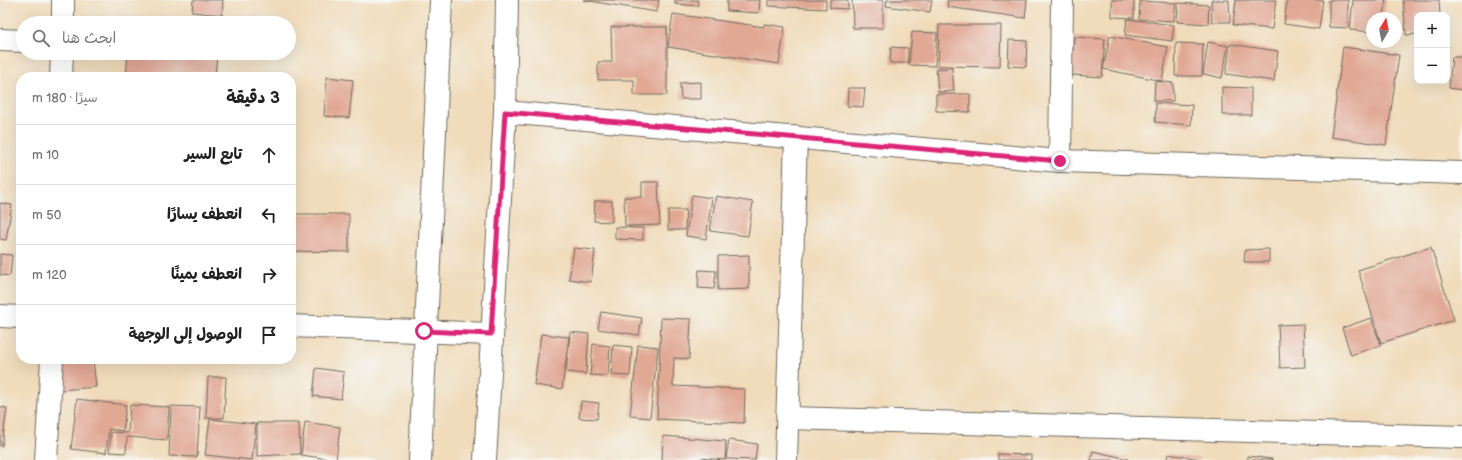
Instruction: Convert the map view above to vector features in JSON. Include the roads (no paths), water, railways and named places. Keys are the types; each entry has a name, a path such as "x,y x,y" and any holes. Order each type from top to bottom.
{"street":[{"path":"62,16 63,0"},
{"path":"420,460 424,331 437,105 441,0"},
{"path":"485,460 491,334 505,112 507,0"},
{"path":"1060,161 1062,0"},
{"path":"0,40 16,41"},
{"path":"61,72 62,60"},
{"path":"505,112 1060,161 1462,173"},
{"path":"786,460 796,137"},
{"path":"0,316 16,317"},
{"path":"296,326 491,334"},
{"path":"46,460 52,364"},
{"path":"788,418 1462,437"}]}
